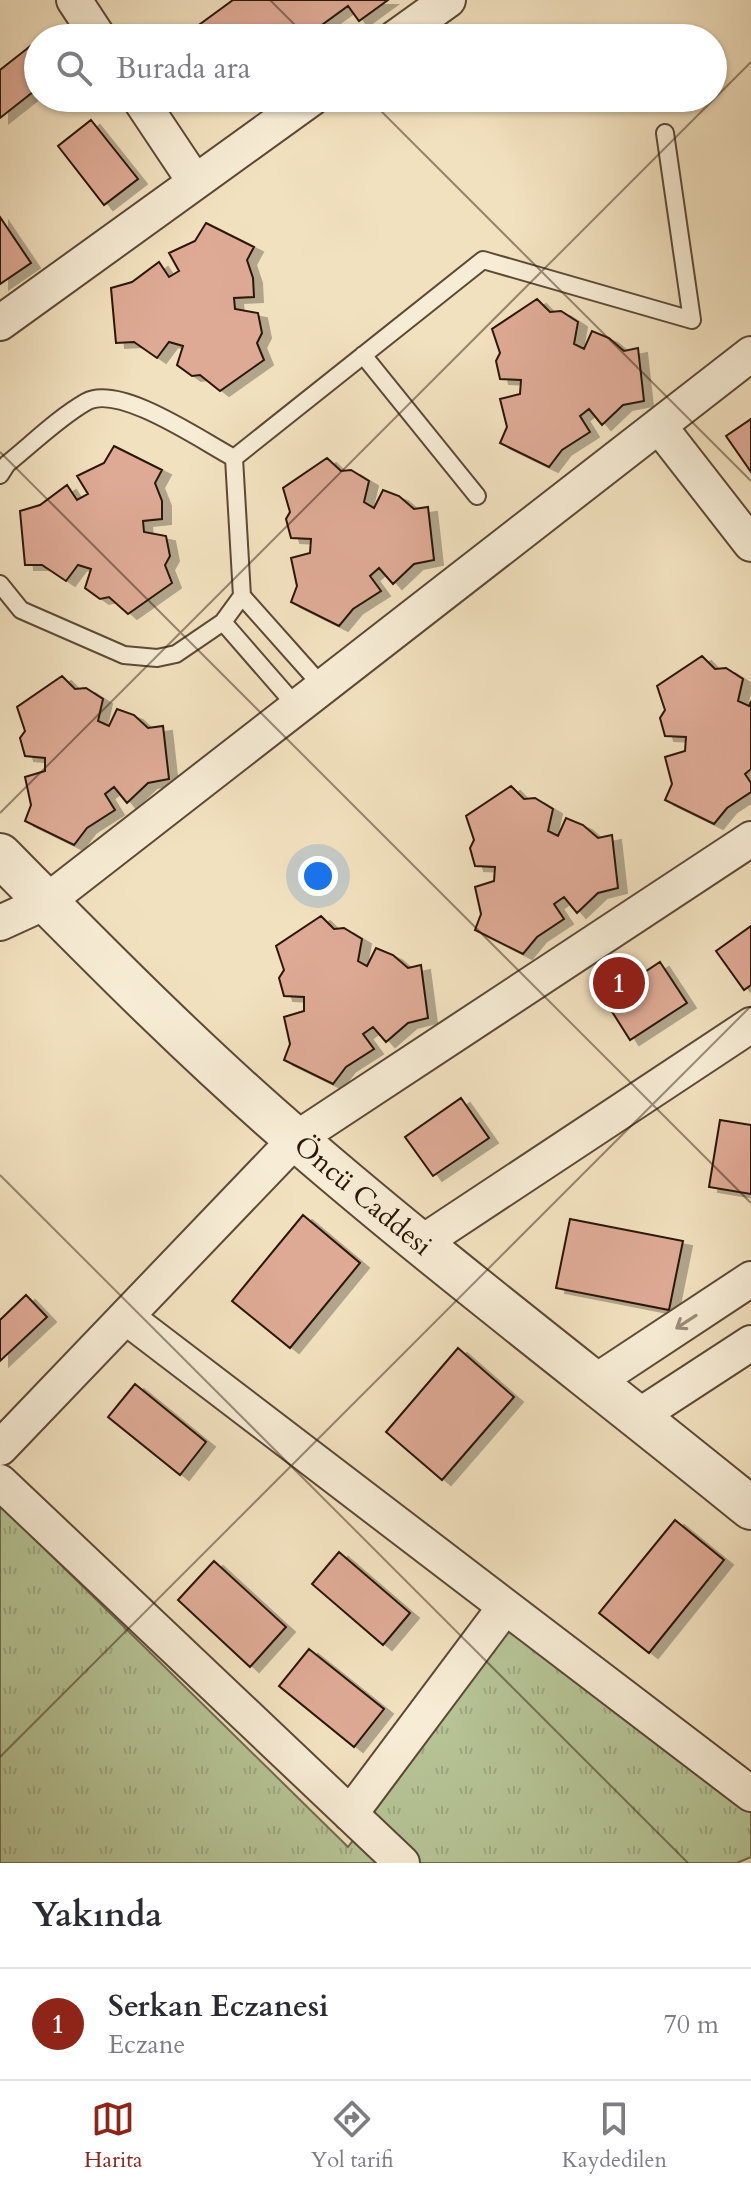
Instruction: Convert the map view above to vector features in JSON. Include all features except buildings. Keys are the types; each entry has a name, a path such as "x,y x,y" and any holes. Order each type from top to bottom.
{"street":[{"path":"74,0 90,24"},
{"path":"415,24 448,0"},
{"path":"148,112 195,182"},
{"path":"0,323 292,112"},
{"path":"0,923 46,902 751,354"},
{"path":"659,426 751,544"},
{"path":"0,1448 296,1139 751,839"},
{"name":"Öncü Caddesi","path":"0,855 159,1016 296,1139 420,1244 751,1508"},
{"path":"420,1244 751,1025"},
{"path":"595,1382 751,1279"},
{"path":"126,1317 751,1794"},
{"path":"639,1416 751,1343"},
{"path":"0,1482 402,1863"},
{"path":"350,1814 505,1607"}],"lane":[{"path":"234,458 483,260 692,320 665,133"},
{"path":"363,355 477,496"},
{"path":"0,475 7,464 86,402 107,397 129,402 234,458"},
{"path":"234,458 242,596 310,697"},
{"path":"0,584 21,610 124,655 140,658 176,654 223,622 242,596"},
{"path":"223,622 310,697"}],"green space":[{"path":"0,1505 348,1847 509,1630 751,1811 751,1857 737,1863 0,1863"}],"place":[{"name":"Serkan Eczanesi","path":"619,983"}]}
